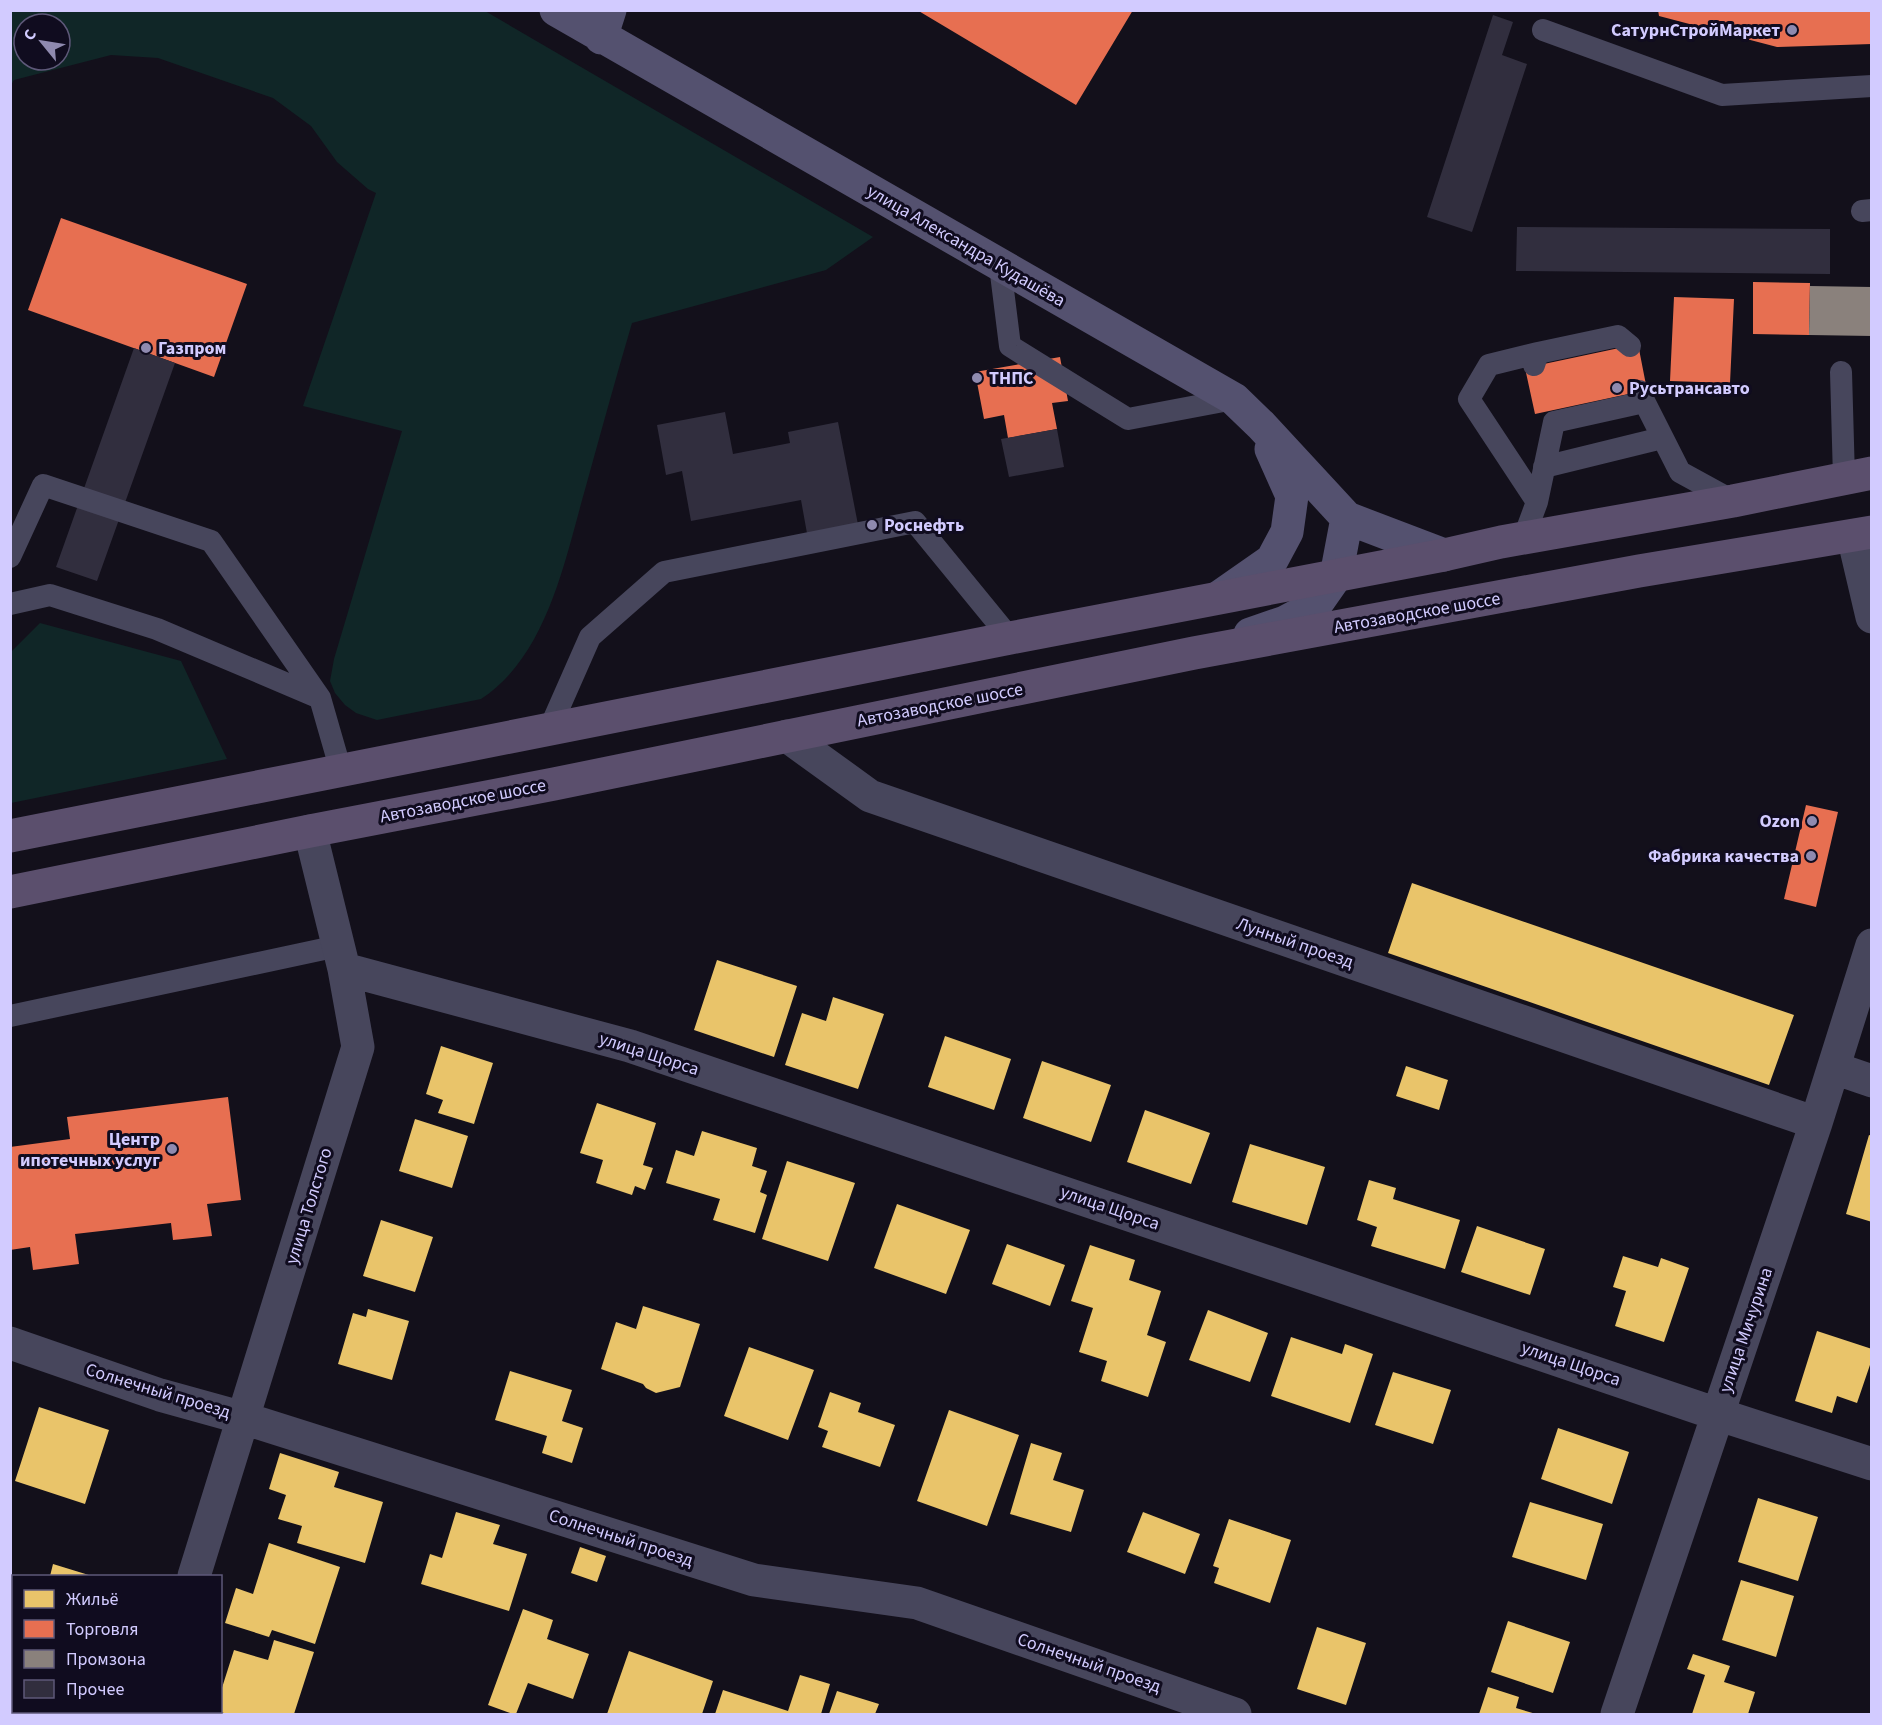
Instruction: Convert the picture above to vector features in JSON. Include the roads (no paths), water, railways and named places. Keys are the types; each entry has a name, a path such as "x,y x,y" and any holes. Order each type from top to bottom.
{"main road":[{"name":"улица Александра Кудашёва","path":"556,10 606,24 1000,266 1234,399 1347,518 1444,555"},
{"path":"1219,597 1272,560 1287,532 1292,496 1261,425"},
{"path":"10,836 1219,597 1444,555 1524,537 1733,501 1863,473"},
{"path":"1194,653 1285,622 1314,606 1336,576 1347,518"},
{"name":"Автозаводское шоссе","path":"10,892 1194,653 1639,571 1862,534"}],"street":[{"path":"1862,534 1872,617"},
{"name":"Лунный проезд","path":"787,736 870,796 1816,1123"},
{"name":"улица Толстого","path":"194,1575 358,1047 341,957 309,831"},
{"name":"улица Мичурина","path":"1617,1714 1816,1123 1872,945"},
{"name":"улица Щорса","path":"341,957 630,1046 1717,1414 1872,1464"},
{"path":"1834,1068 1872,1081"},
{"name":"Солнечный проезд","path":"10,1343 160,1395 243,1418 754,1580 917,1603 1235,1714"}],"lane":[{"path":"1543,30 1722,95 1872,86"},
{"path":"1000,266 1010,346 1128,419 1234,399"},
{"path":"1537,502 1469,399 1489,365 1553,356 1599,346 1618,336 1630,346"},
{"path":"1841,372 1863,473"},
{"path":"1524,537 1537,502 1544,467 1566,413 1642,397 1680,472 1733,501"},
{"path":"1544,467 1662,438"},
{"path":"10,557 43,485 212,541 320,698 341,771"},
{"path":"549,730 590,637 664,573 915,522 1010,638"},
{"path":"10,604 50,596 157,629 320,698"},
{"path":"10,1016 341,957"}],"place":[{"name":"СатурнСтройМаркет","path":"1792,30"},
{"name":"Газпром","path":"146,348"},
{"name":"ТНПС","path":"977,378"},
{"name":"Русьтрансавто","path":"1617,388"},
{"name":"Роснефть","path":"872,525"},
{"name":"Ozon","path":"1812,821"},
{"name":"Фабрика качества","path":"1811,856"},
{"name":"Центр ипотечных услуг","path":"172,1149"}]}
